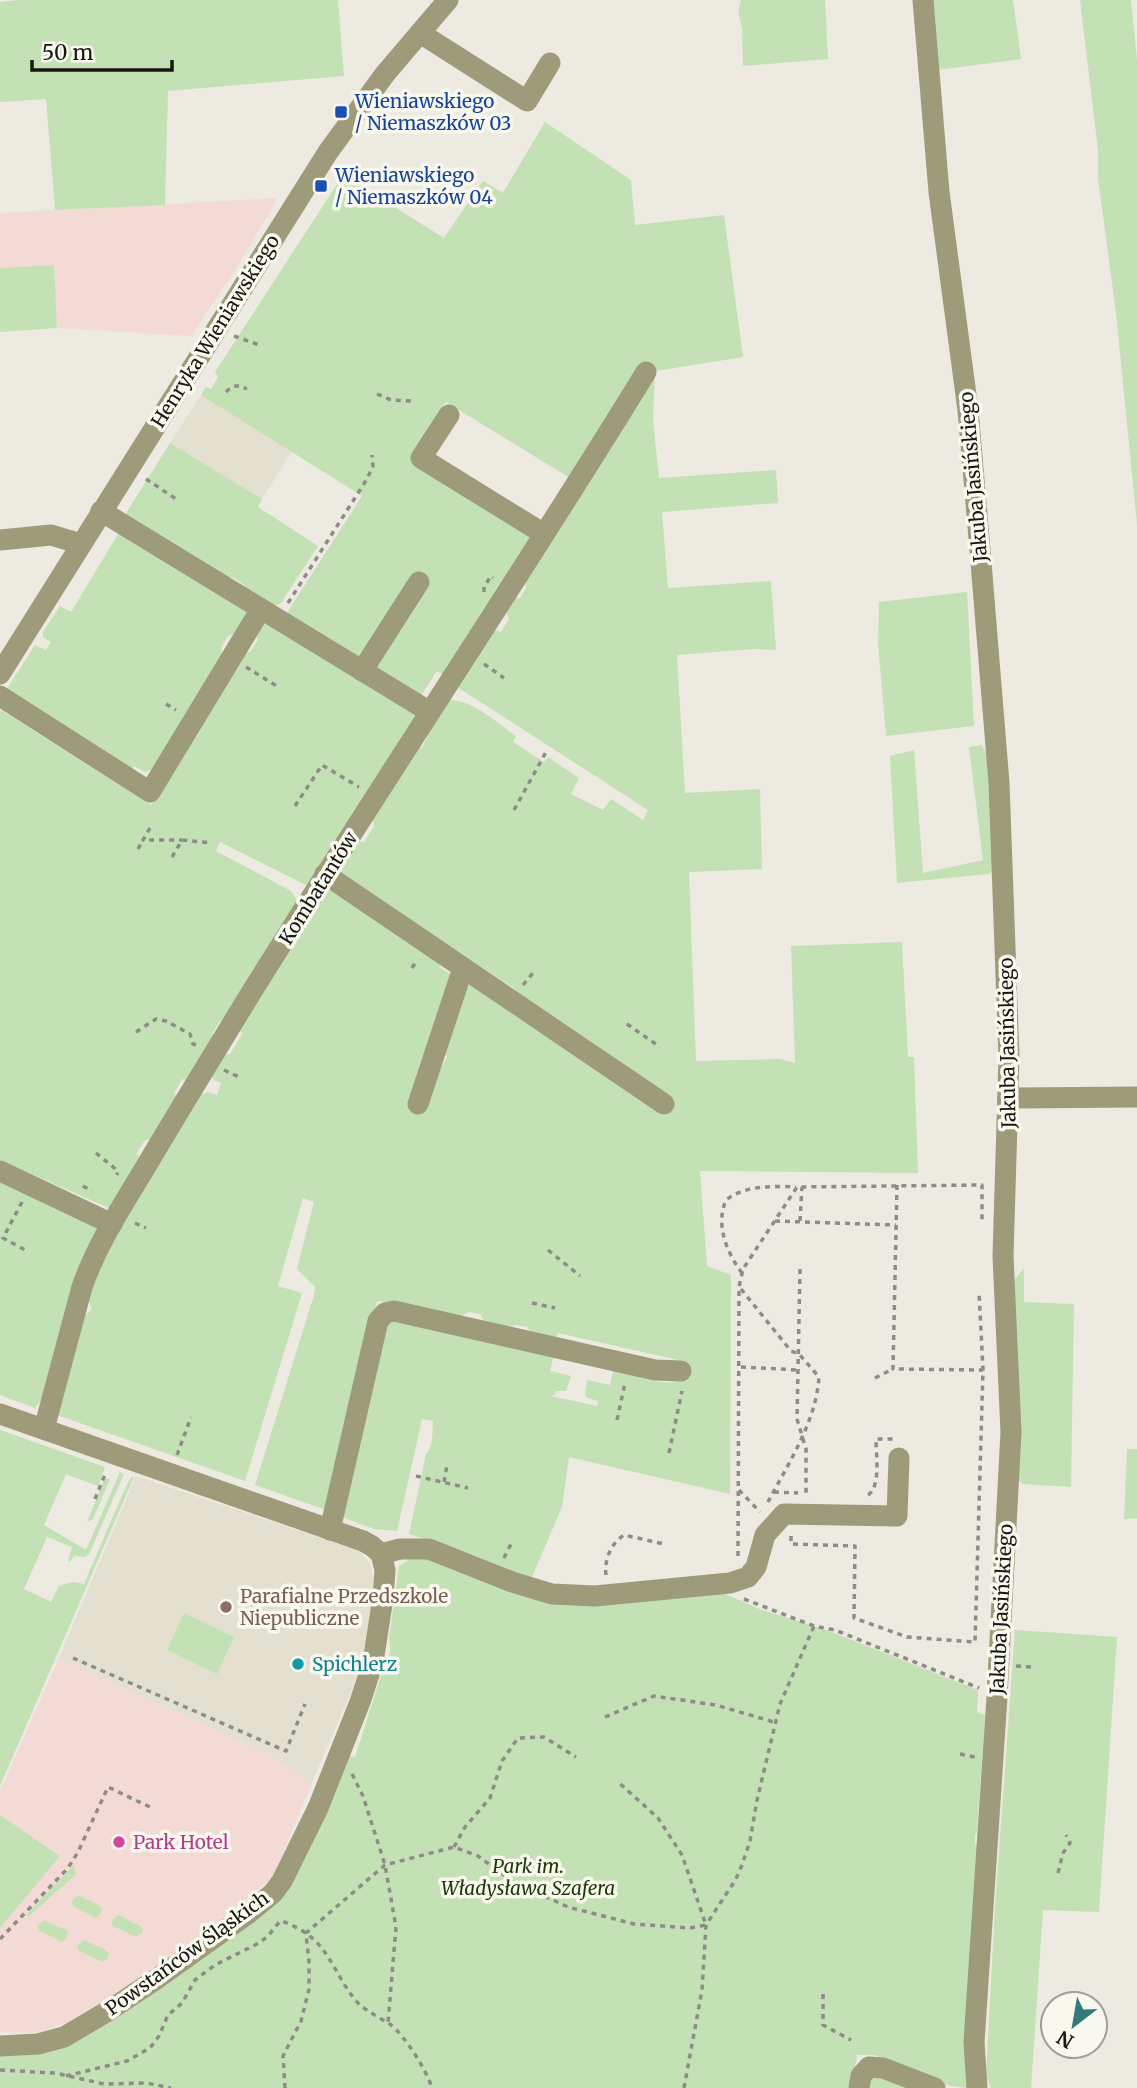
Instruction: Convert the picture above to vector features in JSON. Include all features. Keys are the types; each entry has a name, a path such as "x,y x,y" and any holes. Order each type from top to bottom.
{"street":[{"name":"Henryka Wieniawskiego","path":"0,674 328,152 385,74 448,0"},
{"name":"Jakuba Jasińskiego","path":"923,0 939,192 969,418 997,758 1006,940 1008,1098 1003,1256 1011,1432 974,2042 977,2088"},
{"path":"420,33 527,101 550,63"},
{"name":"Kombatantów","path":"44,1429 82,1287 90,1265 112,1224 325,874 646,372"},
{"path":"449,415 421,458 544,534"},
{"path":"101,511 430,712"},
{"path":"0,540 51,536 81,544"},
{"path":"362,671 419,582"},
{"path":"0,696 150,792 231,658 269,614"},
{"path":"325,874 664,1104"},
{"path":"418,1104 463,968"},
{"path":"1008,1098 1137,1097"},
{"path":"0,1171 112,1224"},
{"path":"330,1530 378,1321 385,1314 394,1311 682,1378"},
{"path":"0,1414 363,1541 381,1554 401,1549 429,1549 512,1582 552,1594 595,1596 721,1585 748,1577 756,1567 765,1535 784,1514 897,1516 900,1449"},
{"name":"Powstańców Śląskich","path":"0,2046 38,2044 64,2036 155,1980 249,1913 272,1893 295,1857 318,1808 360,1702 378,1638 385,1570 381,1554"},
{"path":"859,2088 861,2076 869,2067 880,2067 934,2088"}],"path":[{"path":"229,333 262,346"},
{"path":"226,392 237,384 247,389"},
{"path":"377,394 391,401 412,401"},
{"path":"269,614 367,479 373,466 372,455"},
{"path":"139,475 176,499"},
{"path":"231,658 280,688"},
{"path":"514,810 546,752"},
{"path":"295,806 323,765 358,787 367,784"},
{"path":"138,849 150,828"},
{"path":"143,840 212,843"},
{"path":"172,857 182,840"},
{"path":"136,1032 156,1019 166,1021 190,1034"},
{"path":"627,1024 660,1047"},
{"path":"96,1153 118,1171 114,1180"},
{"path":"893,1369 897,1184"},
{"path":"742,1273 723,1237 722,1212 726,1200 740,1192 765,1186 982,1185 982,1223"},
{"path":"742,1558 737,1565 742,1273 799,1186"},
{"path":"799,1186 800,1221"},
{"path":"23,1199 3,1238 27,1251"},
{"path":"775,1221 896,1224"},
{"path":"548,1250 580,1276"},
{"path":"773,1492 806,1493 806,1449 797,1419 800,1269"},
{"path":"740,1287 791,1351 799,1354 819,1377 818,1392 802,1439 758,1521"},
{"path":"791,1514 791,1545 855,1546 854,1618 907,1637 975,1642 983,1370 979,1292"},
{"path":"532,1303 555,1308"},
{"path":"617,1420 628,1364"},
{"path":"740,1367 798,1370"},
{"path":"875,1378 893,1369 983,1370"},
{"path":"669,1453 682,1378"},
{"path":"171,1473 191,1417"},
{"path":"868,1495 873,1493 876,1486 877,1439 900,1449"},
{"path":"95,1499 114,1454"},
{"path":"444,1482 447,1465"},
{"path":"416,1476 468,1488"},
{"path":"739,1490 762,1514"},
{"path":"609,1594 605,1565 618,1539 624,1535 664,1544"},
{"path":"721,1585 765,1608 814,1626 835,1630 997,1697"},
{"path":"306,1933 385,1865 454,1847 478,1856 512,1881 568,1907 634,1924 690,1928 706,1925 736,1879 746,1853 780,1704 814,1626"},
{"path":"73,1658 286,1751 304,1704"},
{"path":"605,1717 654,1696 716,1705 777,1723"},
{"path":"454,1847 465,1827 490,1798 502,1761 518,1738 544,1737 576,1757"},
{"path":"348,1766 363,1796 385,1865 396,1927 388,2024"},
{"path":"617,1781 658,1818 682,1855 706,1925 702,1990 684,2088"},
{"path":"0,1939 68,1868 108,1787 155,1809"},
{"path":"1058,1873 1063,1853 1070,1843 1066,1835"},
{"path":"66,2076 119,2064 150,2048 159,2036 168,2015 182,2003 195,1980 215,1965 259,1943 280,1921 306,1933 323,1947 359,2004 395,2029 421,2064 432,2088"},
{"path":"285,2088 284,2056 301,2021 309,1989 306,1933"},
{"path":"822,1994 823,2025 851,2040"},
{"path":"0,2070 44,2072 104,2084 147,2083 171,2088"}],"shaded area":[{"path":"278,198 239,264 191,336 57,328 53,265 0,268 0,213"},
{"path":"201,395 292,451 262,499 170,443"},
{"name":"Parafialne Przedszkole Niepubliczne","path":"136,1476 359,1551 370,1564 374,1581 371,1633 352,1689 311,1785 272,1756 59,1658"},
{"path":"59,1658 272,1756 311,1785 273,1877 212,1928 133,1983 68,2022 36,2033 0,2032 0,1928 59,1856 0,1815 0,1791"}],"green space":[{"path":"338,0 344,76 168,91 165,205 55,210 46,99 0,102 0,2"},
{"path":"741,0 825,0 828,59 743,66 742,28 738,11"},
{"path":"930,0 1013,0 1021,59 937,70"},
{"path":"1080,0 1131,0 1137,61 1137,524 1116,313 1098,178 1098,150"},
{"path":"545,122 631,180 635,225 724,215 743,357 655,371 653,420 659,478 776,470 778,503 662,512 668,588 771,581 776,650 753,649 677,655 685,793 760,789 762,869 689,872 696,1061 780,1059 795,1063 791,946 902,942 908,1057 914,1057 918,1173 700,1171 707,1266 731,1275 730,1494 569,1457 562,1507 532,1577 519,1575 475,1556 409,1534 426,1454 431,1443 433,1421 422,1419 397,1531 374,1529 339,1516 383,1324 399,1316 554,1354 550,1371 571,1376 566,1391 556,1391 555,1395 550,1396 597,1406 598,1401 585,1395 587,1380 610,1385 614,1367 654,1381 679,1381 683,1361 558,1333 555,1340 534,1336 527,1327 517,1325 503,1329 487,1325 480,1314 469,1312 456,1319 377,1301 329,1511 255,1485 314,1295 315,1287 297,1269 314,1202 303,1198 278,1286 302,1293 245,1481 57,1415 82,1318 92,1309 87,1295 120,1222 125,1222 187,1110 193,1109 200,1095 208,1092 217,1095 221,1083 215,1081 209,1073 220,1055 230,1054 243,1033 237,1029 325,888 333,886 437,957 441,968 454,976 430,1049 424,1053 419,1066 422,1071 441,1068 447,1057 442,1049 464,987 475,983 668,1113 513,992 515,989 342,877 340,865 355,841 364,842 374,826 372,815 413,749 422,747 428,736 425,729 446,700 465,703 483,712 516,736 513,742 544,762 548,757 579,778 571,794 603,810 611,799 643,820 648,810 454,685 490,629 501,632 509,619 505,609 513,598 520,598 526,588 524,581 573,480 446,402 411,459 532,535 492,602 481,613 476,629 445,676 437,671 419,699 285,616 362,496 201,395 206,387 211,389 218,377 215,372 343,175 444,238 483,181 503,193"},
{"path":"54,265 57,328 0,332 0,268"},
{"path":"170,443 262,499 258,507 318,546 281,603 270,608 246,594 244,585 232,577 222,579 123,518"},
{"path":"121,529 249,611 236,634 228,636 221,648 223,656 154,769 145,772 134,766 130,772 7,689 35,645 46,650 51,642 43,637 43,632 60,606 71,612"},
{"path":"967,592 974,726 886,736 878,643 879,602"},
{"path":"266,622 420,718 310,884 306,885 220,842 216,851 291,891 300,905 227,1021 220,1021 212,1034 217,1037 189,1082 182,1079 174,1093 178,1099 154,1139 145,1140 136,1154 142,1157 111,1209 0,1160 0,712 1,710 151,805 243,653 250,652 258,640 255,633"},
{"path":"982,745 990,762 996,869 988,874 897,883 890,756 914,750 923,873 983,860 969,747"},
{"path":"0,1181 94,1225 97,1231 42,1399 35,1408 0,1395"},
{"path":"1024,1268 1024,1302 1074,1304 1071,1487 1023,1484 1015,1478 1012,1283"},
{"path":"0,1430 105,1467 98,1486 66,1474 44,1525 86,1550 120,1472 124,1474 86,1557 74,1556 68,1561 72,1547 47,1537 24,1589 51,1602 59,1586 72,1582 84,1584 127,1484 134,1477 0,1786"},
{"path":"1127,1449 1137,1449 1137,1518 1124,1519"},
{"path":"105,1478 110,1479 93,1519 87,1522"},
{"name":"Park im. Władysława Szafera","path":"422,1552 506,1587 718,1591 762,1610 824,1629 978,1690 977,1712 985,1715 975,1835 977,1845 968,2088 950,2086 874,2055 857,2055 852,2088 0,2088 0,2051 32,2051 247,1923 349,1756 355,1757 389,1655 399,1566"},
{"path":"184,1613 234,1637 217,1674 167,1650"},
{"path":"1015,1630 1117,1637 1099,1912 1043,1910 1031,2088 991,2088 986,2076"},
{"path":"0,1815 60,1856 0,1928"},
{"path":"74,1865 76,1874 28,1917 27,1914"},
{"path":"78,1895 100,1906 101,1913 96,1918 73,1906 71,1902"},
{"path":"118,1915 140,1926 142,1933 136,1937 113,1926 111,1922"},
{"path":"44,1920 66,1930 67,1938 62,1942 39,1931 37,1926"},
{"path":"84,1940 106,1950 109,1953 108,1958 102,1962 79,1951 77,1946"},
{"path":"874,2075 915,2088 868,2088"}],"place":[{"name":"Wieniawskiego / Niemaszków 03","path":"341,112"},
{"name":"Wieniawskiego / Niemaszków 04","path":"321,186"},
{"name":"Parafialne Przedszkole Niepubliczne","path":"226,1607"},
{"name":"Spichlerz","path":"298,1664"},
{"name":"Park Hotel","path":"119,1842"}]}
